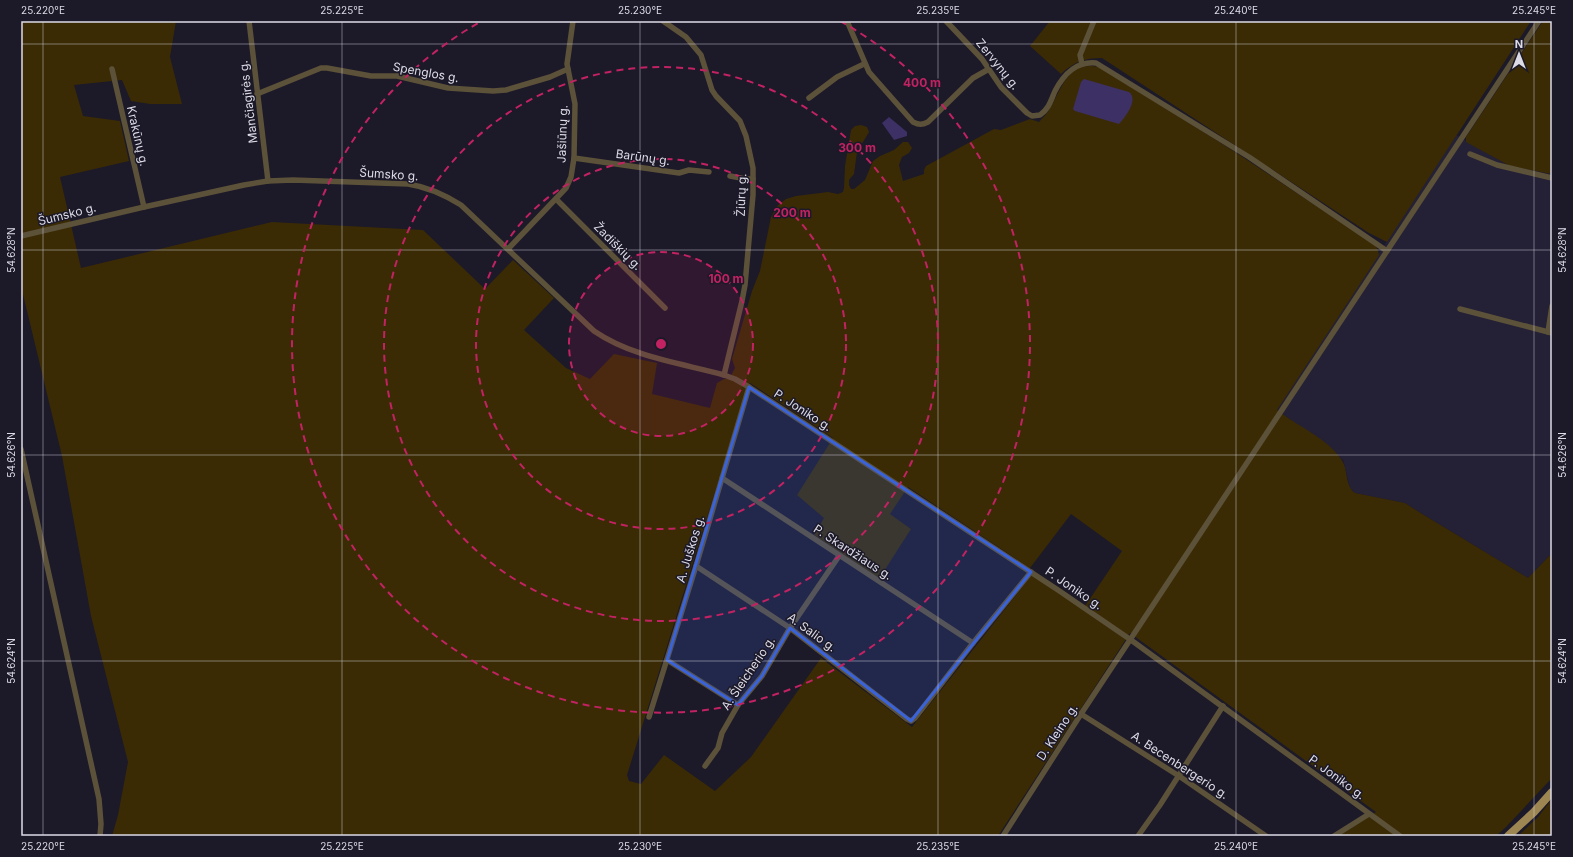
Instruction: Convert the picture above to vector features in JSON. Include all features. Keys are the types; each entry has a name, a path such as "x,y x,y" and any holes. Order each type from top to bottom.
{"main road":[{"path":"1508,836 1534,812 1552,792"}],"street":[{"name":"Mančiagirės g.","path":"249,21 268,181"},
{"name":"Jašiūnų g.","path":"508,249 566,188 571,177 574,158 575,104 567,55 573,21"},
{"name":"Žiūrų g.","path":"663,21 686,37 695,47 701,55 712,90 740,121 746,136 754,179 745,285 724,374"},
{"path":"847,21 864,64 869,72 913,122 923,125 928,122 973,78 989,70"},
{"name":"Zervynų g.","path":"946,21 982,59 1001,87 1018,105 1027,113 1036,116 1045,112 1062,78 1075,67 1082,64"},
{"path":"1094,21 1080,55 1082,64 1090,62 1102,66 1249,158 1387,251"},
{"name":"D. Kleino g.","path":"1003,836 1081,714 1539,21"},
{"path":"809,98 837,78 864,64"},
{"name":"Spenglos g.","path":"257,94 321,68 371,76 397,76 448,88 493,91 506,90 550,77 568,68"},
{"name":"Krakūnų g.","path":"112,69 144,207"},
{"path":"1470,154 1497,165 1552,178"},
{"name":"Barūnų g.","path":"574,158 679,173 689,170 709,172"},
{"path":"730,176 754,179"},
{"name":"Šumsko g.","path":"21,236 144,207 268,181 300,180 408,184 421,186 444,195 461,206 601,336 618,346 724,374"},
{"name":"Žadiškių g.","path":"556,199 665,308"},
{"path":"1460,309 1550,332 1552,306"},
{"name":"P. Joniko g.","path":"724,374 749,388 1031,572 1131,640 1400,836"},
{"name":"A. Juškos g.","path":"649,717 668,660 749,388"},
{"path":"21,449 99,799 101,824 100,836"},
{"name":"P. Skardžiaus g.","path":"722,478 973,643"},
{"name":"A. Šleicherio g.","path":"706,766 718,748 722,733 738,704 762,676 790,628 839,556"},
{"name":"A. Salio g.","path":"696,566 790,628 907,719 911,720 915,718 973,643"},
{"path":"973,643 1031,572"},
{"path":"668,660 738,704"},
{"path":"1138,836 1179,776 1223,706"},
{"name":"A. Becenbergerio g.","path":"1081,714 1179,776 1266,836"},
{"path":"1334,836 1369,814"}],"highlighted area":[{"path":"749,387 1031,572 911,721 790,628 762,676 738,705 667,660"}],"shaded area":[{"path":"21,21 176,21 170,57 182,104 150,104 131,101 122,80 74,85 83,116 120,121 129,161 60,177 81,268 272,222 423,230 485,289 513,260 554,298 524,330 566,368 590,379 614,354 657,363 652,394 710,408 717,383 724,379 729,379 735,368 732,359 752,291 760,271 771,217 777,206 786,199 796,196 828,192 838,194 843,192 845,166 851,130 855,126 861,125 867,127 869,132 857,152 854,174 849,180 851,189 854,189 865,180 873,161 894,150 903,142 908,142 912,148 909,153 902,157 899,165 903,181 924,174 926,166 994,129 1001,130 1030,119 1039,122 1049,110 1063,84 1074,71 1081,67 1091,66 1102,68 1235,152 1375,245 1379,255 1277,410 1320,438 1335,452 1343,463 1349,485 1355,493 1405,503 1528,578 1552,553 1552,778 1496,836 1339,836 1376,812 1130,633 998,836 112,836 118,815 128,762 91,616 62,456 21,286","holes":["750,383 833,438 797,495 824,518 814,535 879,579 911,529 890,514 908,487 1030,568 1071,514 1122,551 1083,609 1032,575 912,727 821,658 751,757 715,791 664,755 641,784 629,781 627,775 745,395 745,390"]},
{"path":"1050,21 1531,21 1387,242 1369,233 1102,58 1080,62 1070,66 1061,74 1030,46"},
{"path":"1543,21 1552,21 1552,174 1510,166 1466,142 1466,137"},
{"path":"1084,79 1129,92 1132,95 1132,104 1119,124 1075,111 1073,109 1081,82"},
{"path":"889,117 907,132 907,136 894,140 882,123"},
{"path":"1456,135 1510,166 1552,174 1552,553 1528,578 1405,503 1355,493 1350,488 1343,460 1277,410"},
{"path":"1552,799 1552,836 1518,836 1538,817"}]}
